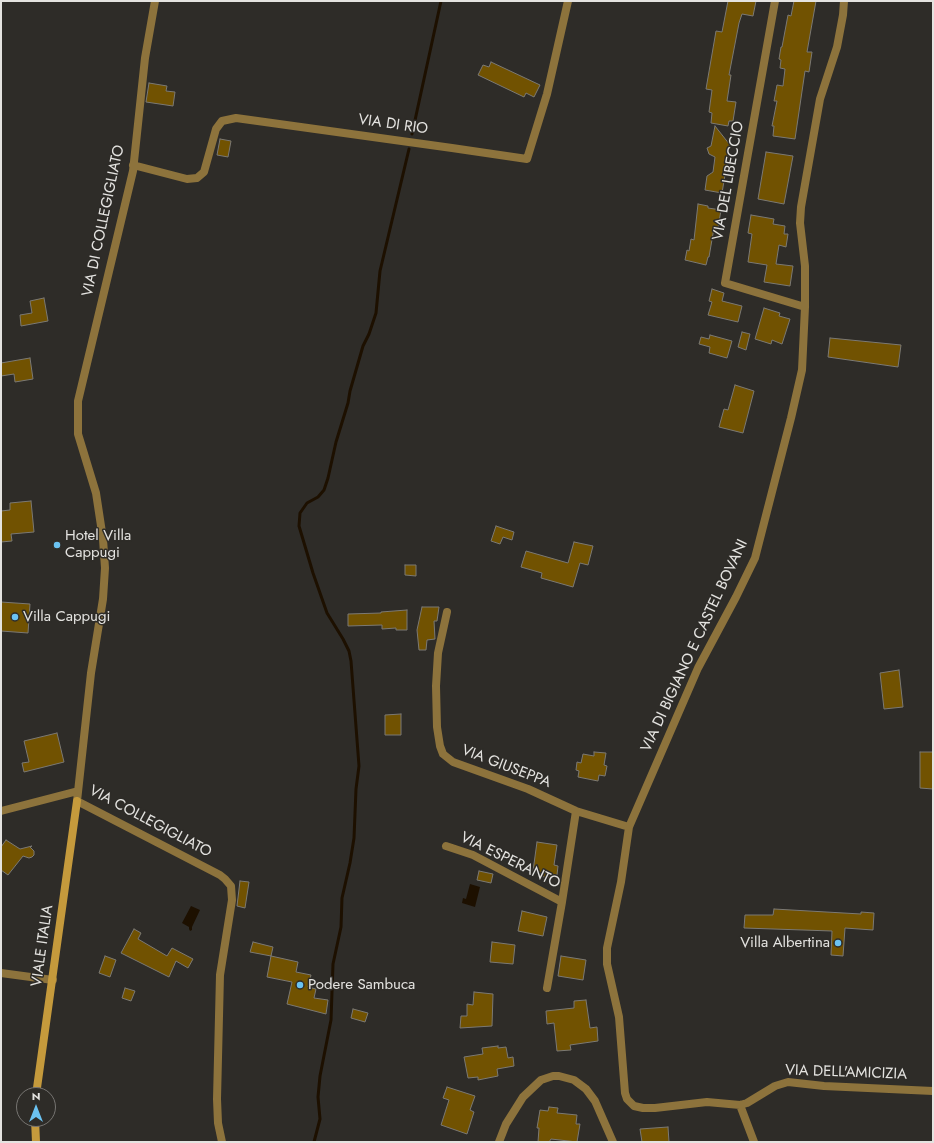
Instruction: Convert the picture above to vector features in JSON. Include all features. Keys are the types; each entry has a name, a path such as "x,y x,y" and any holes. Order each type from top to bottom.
{"street":[{"name":"VIA DI COLLEGIGLIATO","path":"81,446 77,424 78,401 121,226 133,165 145,58 155,1"},
{"name":"VIA DI RIO","path":"133,165 187,179 197,178 204,172 216,129 222,121 236,118 437,145 527,159 547,94 568,1"},
{"name":"VIA DEL LIBECCIO","path":"775,1 725,283 805,307"},
{"name":"VIA DI BIGIANO E CASTEL BOVANI","path":"740,1105 707,1102 649,1108 634,1106 627,1099 619,1017 606,956 629,827 698,668 736,597 756,553 799,384 802,370 806,266 800,223 801,207 820,99 837,47 844,1"},
{"name":"VIA COLLEGIGLIATO","path":"81,446 94,482 99,506 105,568 103,599 92,673 77,801 220,875 231,886 232,900 220,975 217,1099 218,1123 222,1142"},
{"name":"VIA GIUSEPPA","path":"447,612 438,653 436,686 437,727 443,754 453,762 528,789 576,811 629,827"},
{"path":"1,811 78,792"},
{"name":"VIALE ITALIA","path":"37,1087 77,801"},
{"name":"VIA ESPERANTO","path":"547,988 576,811"},
{"name":"VIA ESPERANTO","path":"446,846 473,856 562,902"},
{"path":"1,973 53,980"},
{"path":"500,1142 506,1124 523,1097 536,1083 554,1076 574,1080 586,1089 596,1101 613,1142"},
{"name":"VIA DELL'AMICIZIA","path":"740,1105 747,1103 775,1086 788,1082 824,1086 933,1091"},
{"path":"740,1105 754,1142"},
{"path":"35,1127 36,1142"}],"shaded area":[{"path":"470,884 480,887 475,907 462,903 463,898 466,899"},
{"path":"191,906 200,910 192,930 190,931 189,927 182,923"}],"building":[{"path":"728,1 756,1 753,16 742,14 739,23 729,75 731,75 727,101 736,102 733,121 729,121 728,126 711,123 712,113 709,112 712,90 706,89 716,31 722,32"},
{"path":"794,1 816,1 807,52 812,52 809,72 805,71 795,139 773,136 774,126 772,126 777,101 774,101 777,85 783,86 785,69 780,68 781,60 779,59 781,47 788,15 791,16"},
{"path":"491,62 540,85 534,97 526,93 524,97 478,75 483,65 489,67"},
{"path":"149,83 167,86 166,91 175,92 173,106 146,102"},
{"path":"715,126 730,145 722,193 705,190 707,176 713,172 715,157 709,154 707,148 711,146"},
{"path":"220,139 231,141 228,157 217,155"},
{"path":"766,152 793,156 784,204 758,199"},
{"path":"698,204 708,206 708,208 721,210 718,228 714,228 709,257 706,265 685,260 687,250 689,251 691,239 694,240"},
{"path":"751,215 774,219 773,224 785,226 784,234 788,234 786,247 779,245 776,264 793,266 790,286 764,282 767,265 748,262 752,234 748,233"},
{"path":"712,289 724,293 722,301 742,306 738,322 708,315 712,302 709,301"},
{"path":"44,298 48,321 21,326 20,315 32,313 30,301"},
{"path":"764,308 780,313 779,316 790,319 782,344 772,340 771,344 755,339"},
{"path":"742,332 750,334 746,350 738,347"},
{"path":"710,335 732,341 727,358 709,353 710,347 699,344 701,337 709,339"},
{"path":"830,338 901,345 898,367 828,357"},
{"path":"30,358 33,379 15,382 14,374 1,376 1,363"},
{"path":"735,385 754,391 743,433 719,427 724,409 728,410"},
{"path":"31,501 34,532 11,534 12,541 1,542 1,511 10,510 10,503"},
{"path":"496,526 514,532 512,540 503,537 500,544 491,541"},
{"path":"574,542 593,546 588,565 580,563 573,587 541,578 542,573 521,567 526,551 568,563"},
{"path":"405,565 416,565 416,576 405,575"},
{"name":"Villa Cappugi","path":"1,602 30,604 28,633 1,631"},
{"path":"422,607 439,607 437,621 434,621 435,639 427,640 426,650 419,650 417,630"},
{"path":"407,610 407,630 396,630 396,628 382,629 382,625 348,626 348,614 381,613"},
{"path":"899,670 903,707 884,709 880,673"},
{"path":"401,714 401,735 385,735 385,715"},
{"path":"57,733 64,762 24,772 22,763 29,762 24,741"},
{"path":"594,752 606,753 604,765 607,766 605,776 599,775 598,781 578,777 579,771 576,770 577,762 581,763 583,754 594,756"},
{"path":"920,752 933,752 933,789 920,788"},
{"path":"6,840 20,849 32,846 30,847 34,851 34,855 32,857 29,858 23,856 8,875 1,870 1,847"},
{"path":"537,842 557,845 554,865 558,866 557,875 552,875 552,878 538,876 539,872 533,871"},
{"path":"479,871 493,874 491,883 477,880"},
{"path":"240,881 249,882 245,908 237,906"},
{"name":"Villa Albertina","path":"774,909 861,914 861,912 874,913 873,930 845,928 843,956 831,955 832,931 744,928 745,915 773,915"},
{"path":"522,911 547,917 543,936 518,931"},
{"path":"134,929 141,933 138,939 167,956 172,948 193,959 188,968 176,961 169,977 121,953"},
{"path":"253,942 273,947 271,956 250,952"},
{"path":"492,942 515,945 513,964 490,962"},
{"path":"105,956 116,960 110,977 99,973"},
{"name":"Podere Sambuca","path":"271,956 298,962 296,972 311,975 308,987 316,989 314,998 328,1000 326,1014 287,1004 292,982 267,977"},
{"path":"561,956 586,960 583,980 558,976"},
{"path":"125,988 135,991 131,1001 122,998"},
{"path":"474,992 493,994 492,1026 460,1028 461,1016 467,1016 467,1004 473,1005"},
{"path":"586,1000 590,1028 597,1027 598,1041 570,1045 571,1050 557,1051 554,1023 547,1024 546,1011 574,1008 574,1001"},
{"path":"353,1009 368,1013 365,1022 351,1018"},
{"path":"498,1046 498,1048 506,1047 508,1058 513,1057 514,1066 497,1069 498,1076 478,1080 478,1077 468,1078 464,1057 483,1054 482,1048"},
{"path":"447,1087 475,1096 470,1110 474,1112 467,1134 441,1125 449,1100 443,1098"},
{"path":"549,1107 558,1108 557,1113 577,1115 576,1124 580,1124 577,1142 551,1139 549,1142 538,1142 539,1128 537,1128 540,1110 548,1111"},
{"path":"668,1127 669,1142 642,1142 640,1129"}],"waterway":[{"path":"412,134 441,1"},
{"path":"314,1142 320,1119 318,1097 320,1076 331,1020 333,964 341,927 342,898 354,838 356,789 359,766 349,651 327,613 299,526 300,513 307,503 318,497 324,490 328,478 336,442 363,346 376,313 380,271 409,149"}],"place":[{"name":"Hotel Villa Cappugi","path":"57,545"},
{"name":"Villa Cappugi","path":"15,617"},
{"name":"Villa Albertina","path":"838,943"},
{"name":"Podere Sambuca","path":"300,985"}]}
